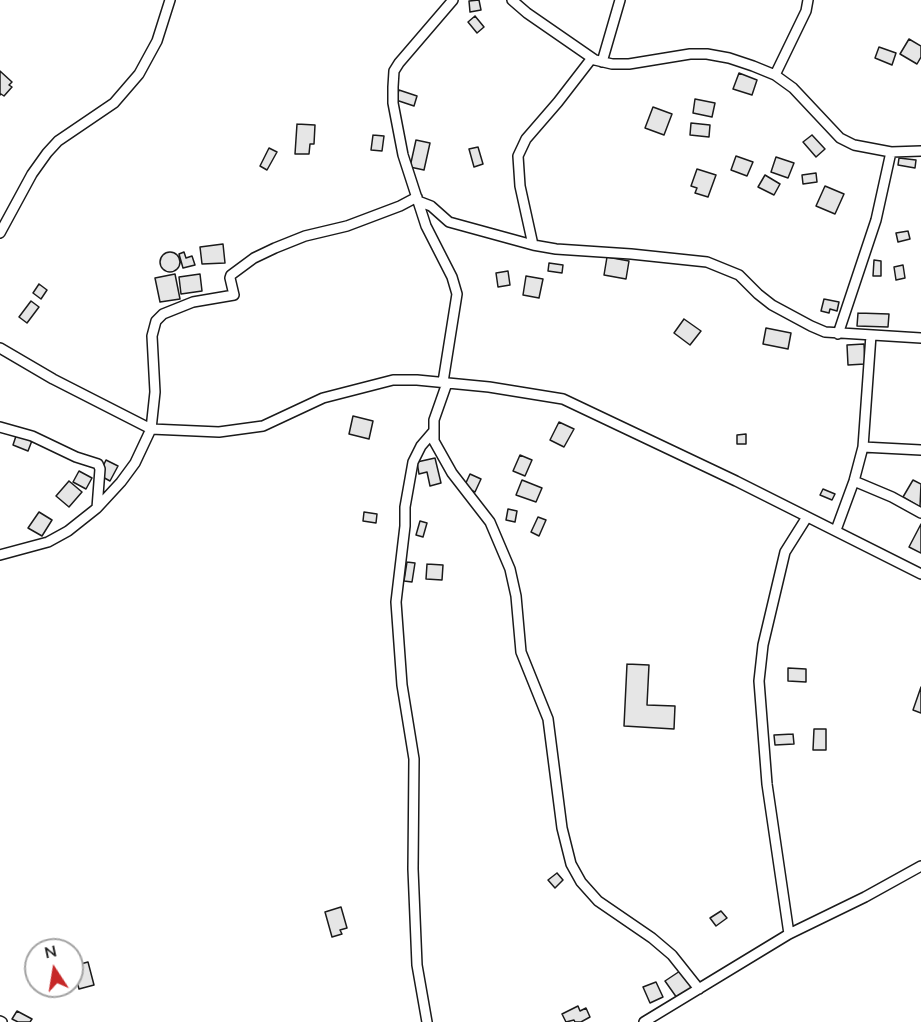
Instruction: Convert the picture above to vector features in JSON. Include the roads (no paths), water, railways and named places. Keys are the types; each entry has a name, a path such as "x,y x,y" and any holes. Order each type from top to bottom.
{"street":[{"path":"0,233 32,174 47,153 58,141 114,103 139,74 158,41 170,0"},
{"path":"453,0 399,63 393,77 393,103 403,155 429,234 452,277 456,294 445,383 433,432 434,441 443,460 465,492 490,522 510,569 516,596 521,652 548,718 562,828 571,864 581,882 598,901 666,950 699,989"},
{"path":"512,0 527,13 602,62 629,64 707,54 753,66 775,75 792,88 840,138 854,145 891,152 921,151"},
{"path":"602,62 620,0"},
{"path":"775,75 806,11 808,0"},
{"path":"533,245 519,186 518,156 526,139 592,57"},
{"path":"838,334 876,220 891,152"},
{"path":"0,555 48,542 68,531 97,508 122,482 135,463 151,429 154,392 152,336 156,321 163,314 193,302 234,295 231,274 254,258 305,236 347,226 417,199 431,206 449,222 533,245 707,262 739,275 758,294 797,319 818,329 838,334 921,338"},
{"path":"836,531 854,482 863,447 871,335"},
{"path":"0,348 52,379 151,429 219,432 263,426 323,398 374,383 393,380 445,383 563,399 638,433 921,574"},
{"path":"0,427 32,436 76,457 98,464 100,469 97,508"},
{"path":"427,1022 417,964 413,869 414,759 402,686 396,602 405,507 413,462 421,446 433,432"},
{"path":"863,447 921,450"},
{"path":"854,482 892,497 921,513"},
{"path":"789,934 767,784 759,681 763,645 784,552 807,517"},
{"path":"644,1022 789,934 865,897 921,866"}]}
